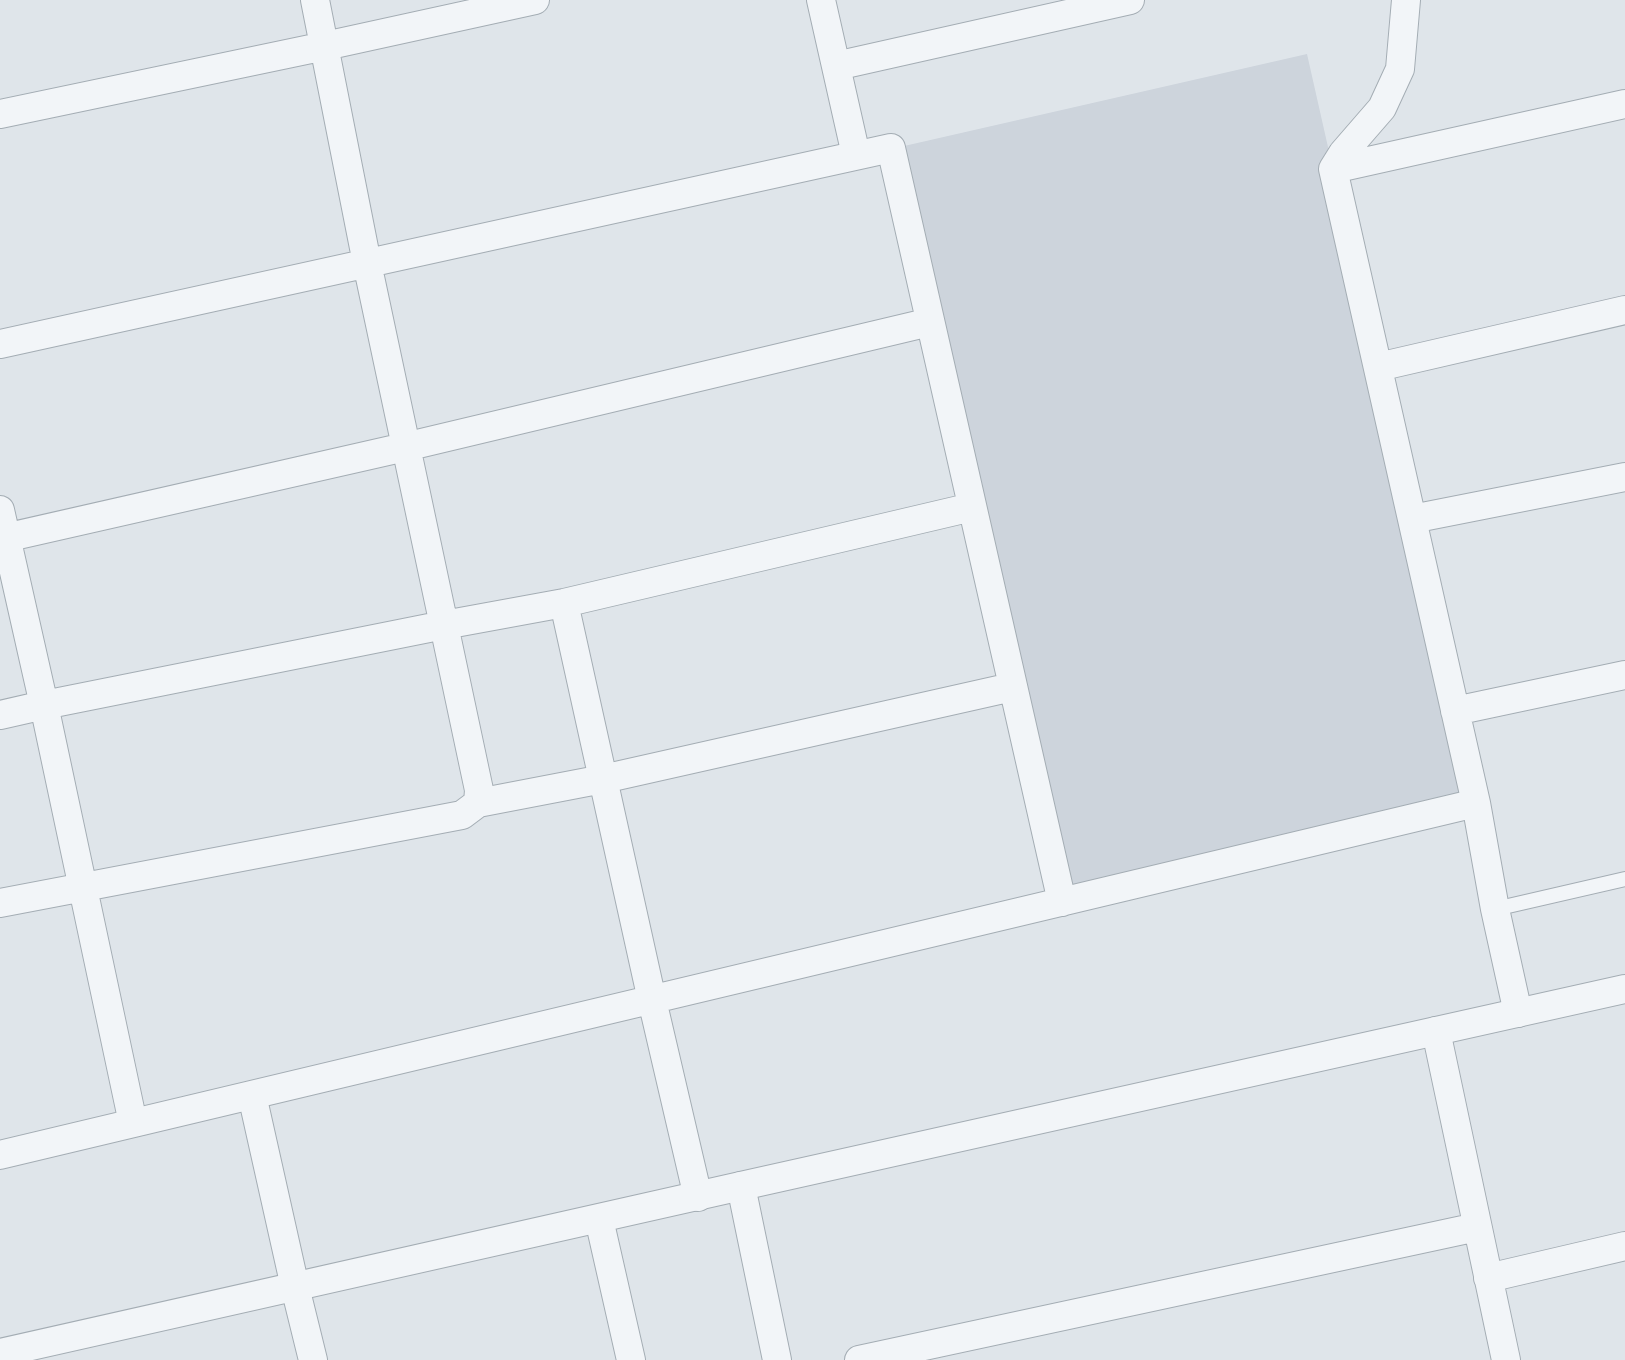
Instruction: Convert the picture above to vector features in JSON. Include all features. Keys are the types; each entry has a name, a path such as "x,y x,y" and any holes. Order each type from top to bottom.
{"street":[{"path":"315,0 405,447 479,790 478,803"},
{"path":"0,114 535,0"},
{"path":"821,0 856,155"},
{"path":"836,66 1130,0"},
{"path":"1406,0 1400,69 1382,108 1343,153 1333,169 1476,803 1495,909 1518,1013"},
{"path":"1333,169 1625,104"},
{"path":"0,344 891,148 1062,902"},
{"path":"1378,366 1625,310"},
{"path":"3,538 405,447 930,322"},
{"path":"1412,519 1625,477"},
{"path":"0,716 44,705 444,625 564,603 972,507"},
{"path":"0,510 3,538 44,705 133,1123"},
{"path":"564,603 652,1000 698,1197"},
{"path":"1455,711 1625,675"},
{"path":"0,903 462,814 478,803 603,779 1012,687"},
{"path":"0,1155 1476,803"},
{"path":"0,1353 1625,989"},
{"path":"1436,1031 1506,1360"},
{"path":"252,1095 313,1360"},
{"path":"741,1186 777,1360"},
{"path":"599,1219 631,1360"},
{"path":"860,1360 1478,1227"},
{"path":"1488,1278 1625,1246"}],"lane":[{"path":"1495,909 1625,879"}],"shaded area":[{"path":"1307,54 1476,803 1062,902 891,149"}]}
